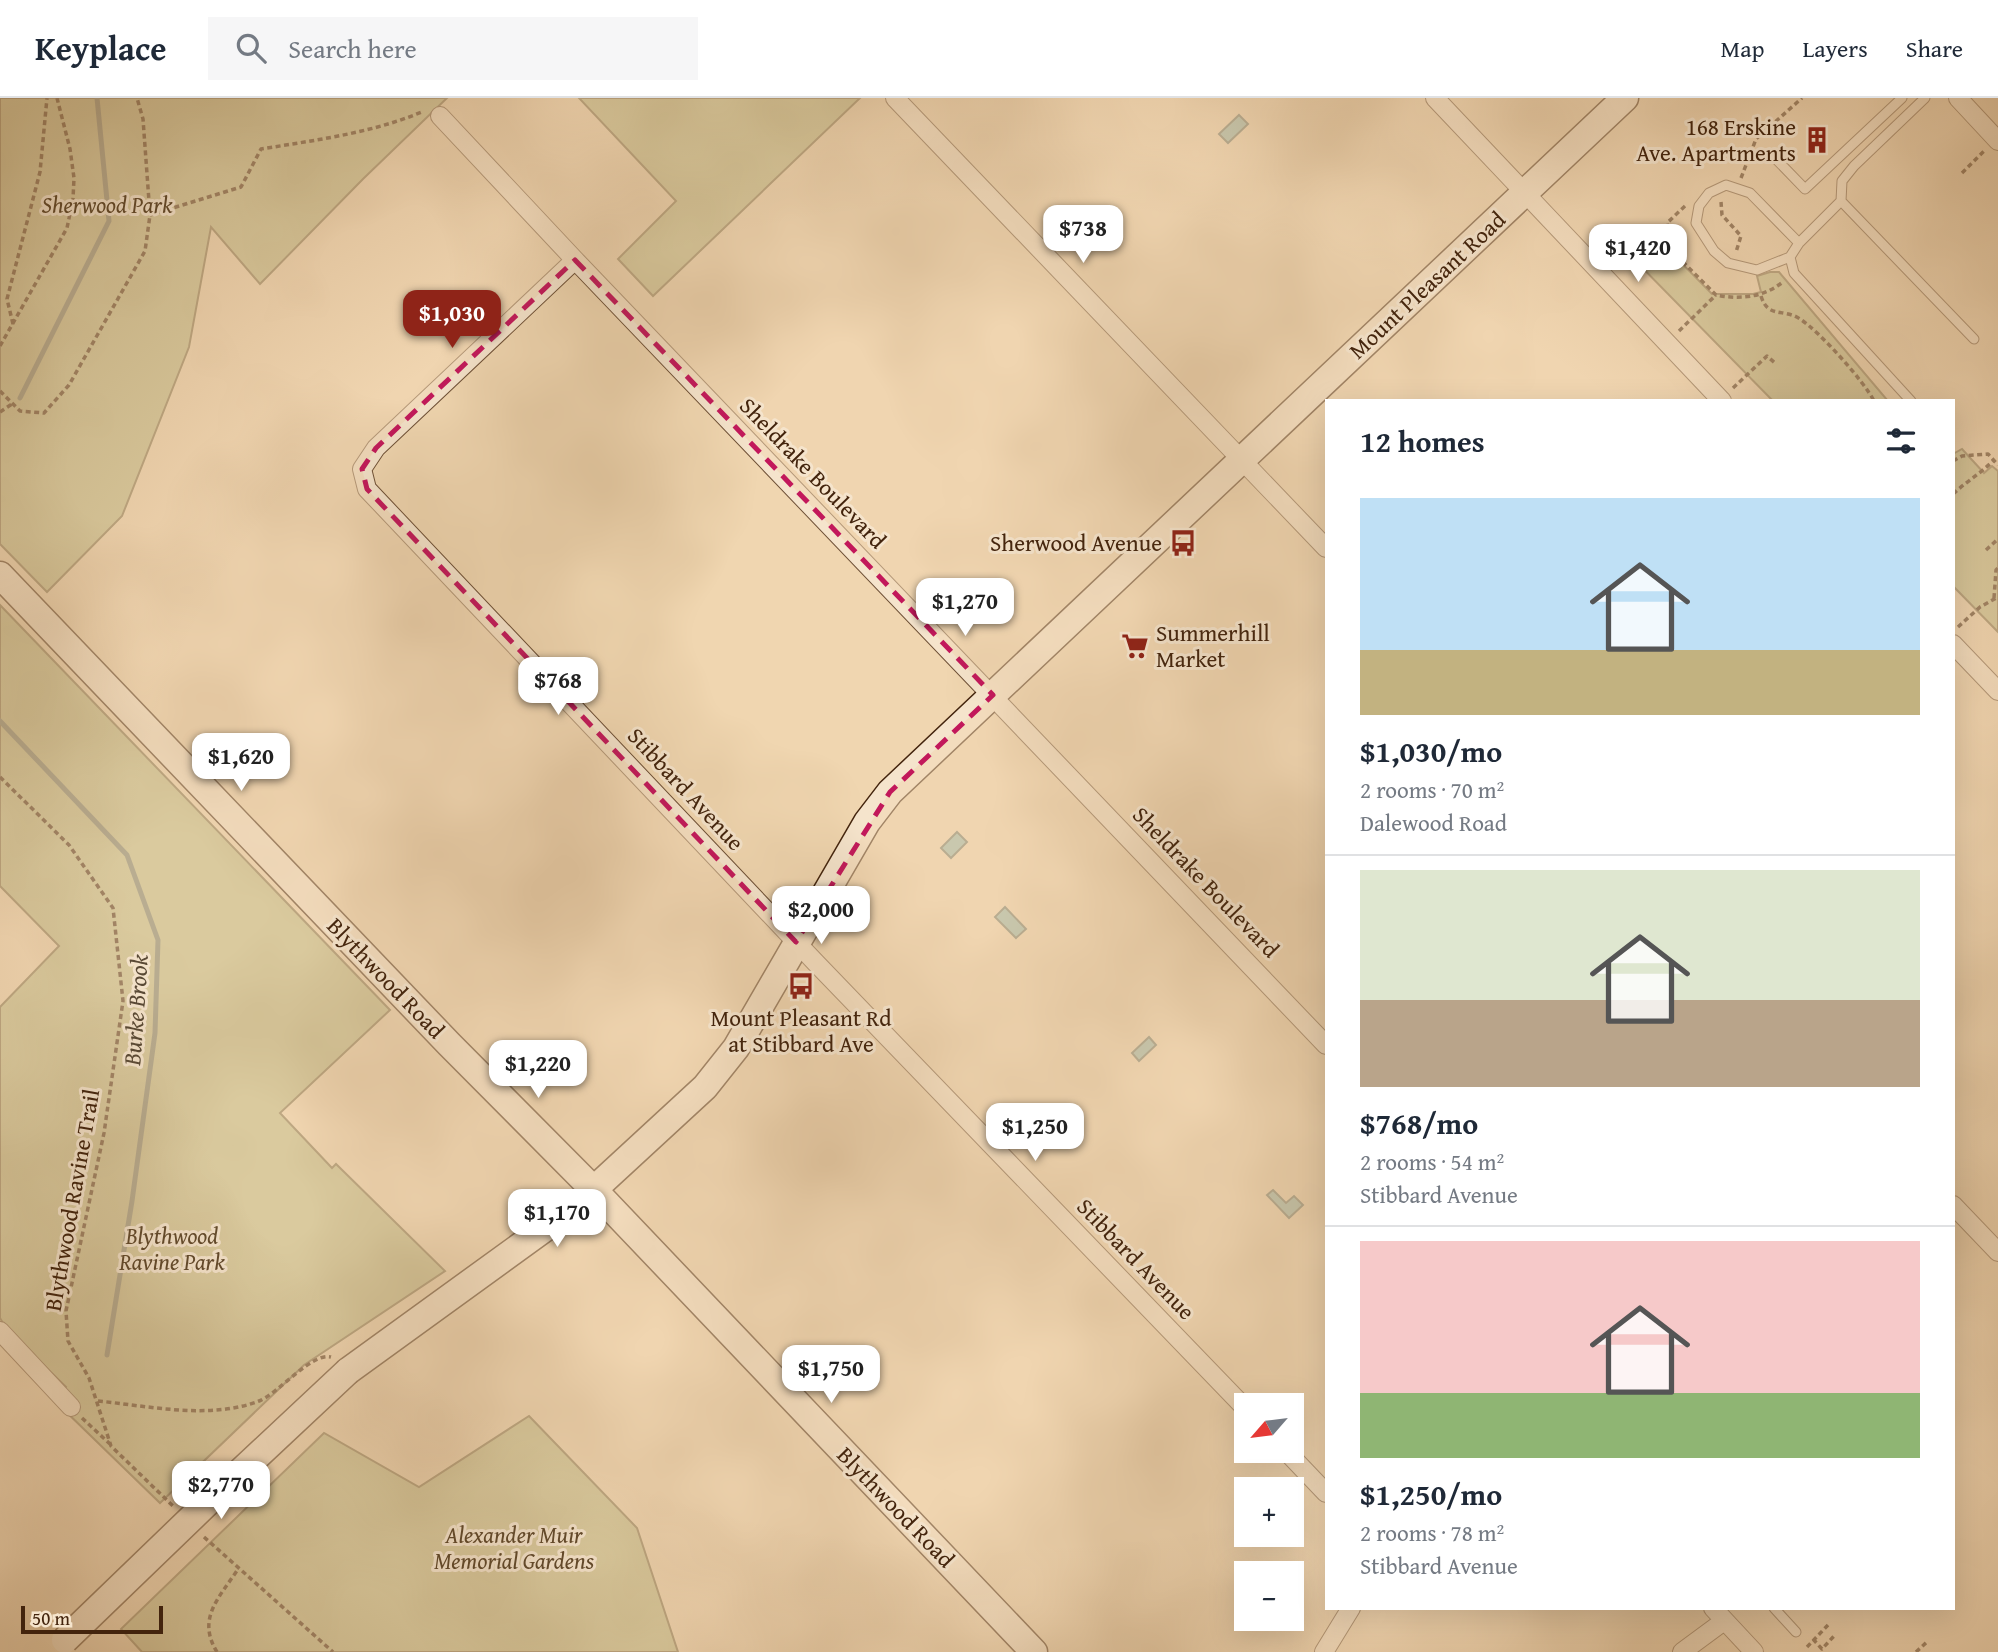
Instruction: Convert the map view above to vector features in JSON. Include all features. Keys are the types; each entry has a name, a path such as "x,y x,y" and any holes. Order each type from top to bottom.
{"main road":[{"name":"Mount Pleasant Road","path":"59,1646 206,1504 340,1364 577,1205 719,1072 736,1048 877,806 1626,98"},
{"name":"Blythwood Road","path":"0,575 449,1044 594,1190 1034,1652"}],"street":[{"path":"895,98 1325,547"},
{"path":"1435,98 1525,193 1727,395"},
{"path":"1958,98 1992,136"},
{"name":"Sheldrake Boulevard","path":"440,116 1325,1044"},
{"name":"Stibbard Avenue","path":"575,260 376,448 362,469 367,489 796,942 1234,1397"},
{"path":"1956,635 1998,691"},
{"path":"1955,1207 1998,1252"},
{"path":"0,1331 71,1407"},
{"path":"1297,1463 1325,1492"},
{"path":"1324,1652 1350,1610"},
{"path":"1682,1652 1718,1614 1754,1652"}],"lane":[{"path":"1773,156 1805,189 1902,98"},
{"path":"1799,243 1750,193 1726,186 1709,193 1699,206 1696,223 1714,251 1728,263 1757,270 1790,257 1799,243 1841,201 1842,181 1854,166 1924,98"},
{"path":"1841,201 1974,339"},
{"path":"1790,257 1794,273 1909,399"},
{"path":"1776,1610 1796,1632"}],"path":[{"path":"13,324 7,299 40,172 47,98"},
{"path":"0,346 67,228 73,199 73,163 57,98"},
{"path":"0,391 19,411 44,413 69,385 145,251 150,215 143,119 137,98"},
{"path":"1737,189 1756,139 1802,98"},
{"path":"150,215 241,187 261,149 382,125 422,112 439,102 440,116"},
{"path":"1962,173 1992,136"},
{"path":"1719,188 1722,215 1741,236 1732,264"},
{"path":"1678,332 1716,296"},
{"path":"1761,296 1768,310 1796,316 1815,329 1872,399"},
{"path":"1727,395 1767,356 1775,363"},
{"path":"0,412 12,404"},
{"path":"1955,460 1962,456 1988,454 1998,465"},
{"path":"1955,492 1994,460"},
{"path":"1986,550 1998,539"},
{"path":"1956,635 1980,607 1996,597 1998,568"},
{"name":"Blythwood Ravine Trail","path":"0,777 69,845 113,908 123,1001 104,1133 66,1311 68,1341 89,1378 111,1446 176,1510"},
{"path":"98,1401 199,1410 224,1409 249,1405 269,1397 319,1357 340,1364"},
{"path":"71,1407 111,1446"},
{"path":"195,1528 333,1652"},
{"path":"217,1652 211,1642 209,1615 239,1569"},
{"path":"1807,1647 1828,1625"},
{"path":"1814,1640 1822,1648 1834,1636"},
{"path":"1916,1652 1928,1641"}],"highlighted area":[{"path":"575,260 993,695 890,792 796,942 367,489 362,469 376,448"}],"green space":[{"name":"Sherwood Park","path":"0,98 447,98 260,284 211,227 189,347 122,516 47,592 0,544"},
{"path":"579,98 860,98 653,296 618,259 676,201"},
{"path":"1647,228 1712,294 1761,292 1757,276 1779,272 1886,399 1771,399 1622,247"},
{"path":"1962,449 1984,473 1992,466 1998,471 1998,632 1955,588 1955,453"},
{"name":"Blythwood Ravine Park","path":"0,605 390,1010 280,1113 332,1168 336,1164 445,1271 304,1365 160,1503 56,1402 66,1387 7,1330 0,1318 0,1007 59,946 0,886"},
{"name":"Alexander Muir Memorial Gardens","path":"529,1416 637,1528 678,1652 142,1652 121,1629 324,1433 419,1487"}],"shaded area":[{"path":"1239,115 1248,124 1228,143 1219,134"},
{"path":"957,832 967,842 951,858 941,848"},
{"path":"1005,907 1026,929 1016,938 995,917"},
{"path":"1149,1037 1156,1045 1139,1061 1132,1053"},
{"path":"1273,1190 1286,1203 1294,1196 1303,1205 1289,1218 1267,1195"}],"waterway":[{"name":"Burke Brook","path":"20,398 109,221 97,98"},
{"name":"Burke Brook","path":"0,721 127,855 158,940 155,1033 107,1355"}],"place":[{"name":"168 Erskine Ave. Apartments","path":"1817,140"},
{"name":"Sherwood Avenue","path":"1183,543"},
{"name":"Summerhill Market","path":"1135,646"},
{"name":"Mount Pleasant Rd at Stibbard Ave","path":"801,986"}]}
